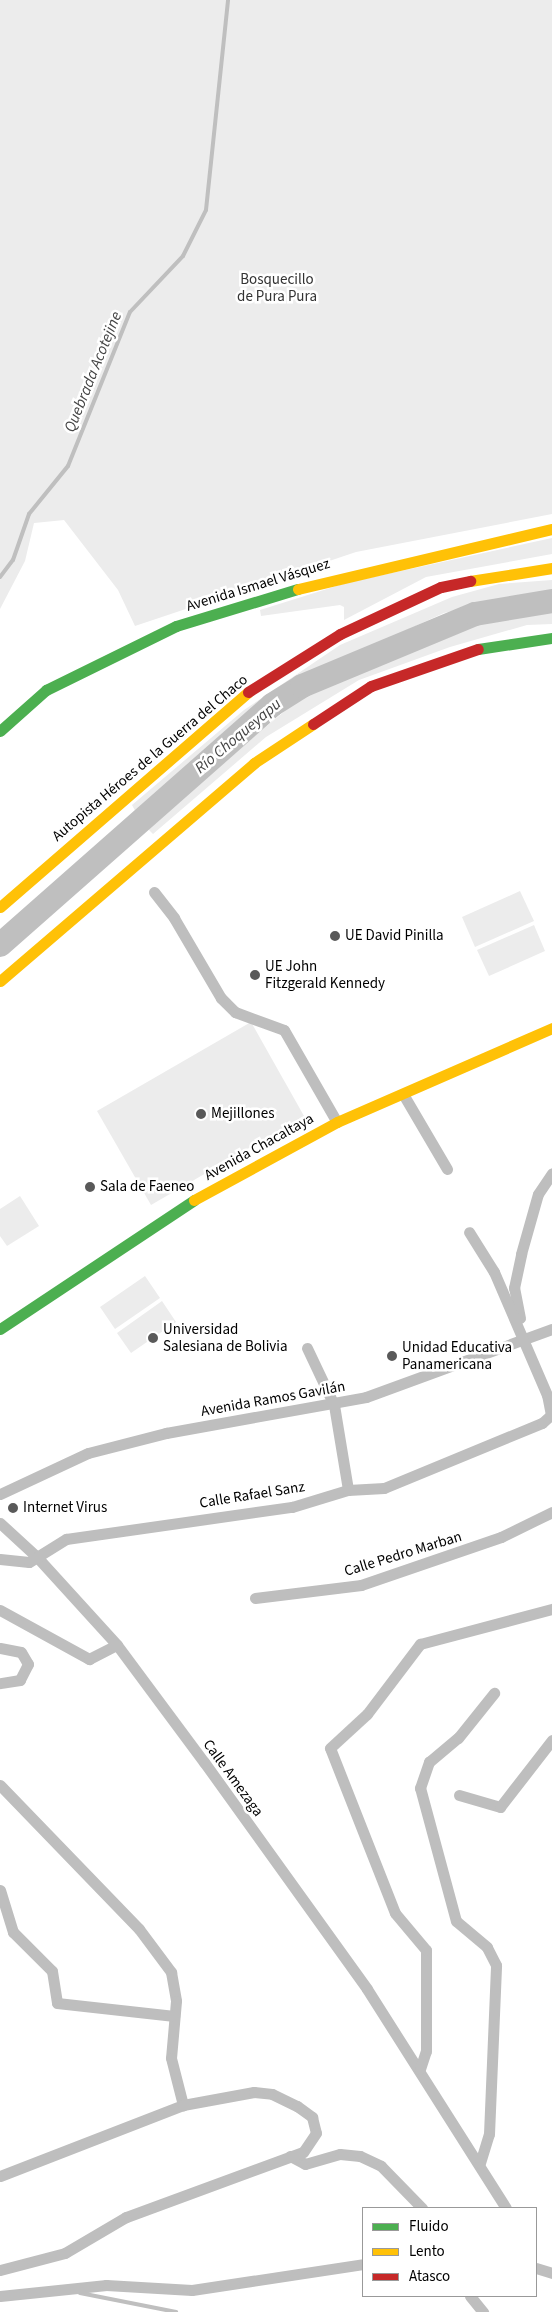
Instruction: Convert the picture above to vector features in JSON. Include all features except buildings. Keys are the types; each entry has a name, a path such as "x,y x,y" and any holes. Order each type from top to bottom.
{"main road":[{"name":"Avenida Ismael Vásquez","path":"0,731 46,690 176,626 346,574 552,529"},
{"name":"Autopista Héroes de la Guerra del Chaco","path":"0,907 244,695 285,666 340,634 441,587 504,573 552,568"},
{"path":"0,981 254,763 371,686 463,654 511,641 552,638"},
{"name":"Avenida Chacaltaya","path":"0,1329 191,1201 337,1122 552,1028"}],"street":[{"path":"154,892 174,918 220,998 235,1012 284,1030 337,1122"},
{"path":"403,1094 446,1169"},
{"path":"524,1339 514,1288 538,1194 552,1173"},
{"path":"469,1232 494,1272 524,1339 551,1415"},
{"name":"Avenida Ramos Gavilán","path":"0,1494 88,1453 166,1433 334,1405 552,1329"},
{"path":"307,1348 334,1405 348,1490"},
{"name":"Calle Rafael Sanz","path":"37,1557 66,1539 292,1507 348,1490 384,1488 417,1477 534,1429 551,1415"},
{"name":"Calle Pedro Marban","path":"255,1598 361,1585 482,1544 552,1512"},
{"name":"Calle Amezaga","path":"0,1523 37,1557 117,1645 359,1977 480,2163 505,2207"},
{"path":"0,1559 29,1562 37,1557"},
{"path":"420,2069 426,2051 426,1950 395,1913 330,1748 367,1714 420,1644 552,1609"},
{"path":"0,1610 89,1659 117,1645"},
{"path":"0,1648 21,1652 28,1664 20,1680 0,1683"},
{"path":"480,2163 489,2134 496,1965 487,1946 456,1920 420,1788 429,1762 458,1738 494,1692"},
{"path":"459,1795 500,1807 552,1740"},
{"path":"0,1785 160,1954 175,1987 170,2058 183,2105"},
{"path":"0,1890 13,1932 52,1972 58,2003 174,2016"},
{"path":"0,2176 183,2105 254,2092 286,2100 312,2117 316,2134 309,2147 290,2156 126,2217 65,2253 0,2270"},
{"path":"290,2156 305,2164 340,2154 360,2156 381,2166 421,2207"},
{"path":"0,2296 106,2285 192,2290 362,2264"},
{"path":"537,2268 552,2273"},
{"path":"471,2297 483,2312"}],"green space":[{"name":"Bosquecillo de Pura Pura","path":"0,0 552,0 552,514 356,552 135,626 118,590 64,520 34,523 25,561 0,609"},
{"path":"552,538 552,554 426,577 344,620 344,607 340,605 261,616 260,610 346,583"},
{"path":"552,580 552,594 502,599 444,613 292,682 139,818 132,805 244,710 340,645 452,597 499,584"},
{"path":"552,611 552,624 527,625 450,647 359,680 266,737 153,834 146,827 298,700 355,669 496,618"},
{"path":"520,891 534,921 475,947 462,917"},
{"path":"534,925 545,951 489,976 477,950"},
{"name":"Mejillones","path":"251,1022 304,1116 151,1205 97,1111"},
{"path":"20,1196 39,1226 7,1246 0,1236 0,1209"},
{"path":"145,1276 160,1298 115,1329 100,1307"},
{"path":"162,1301 176,1322 131,1353 117,1333"}],"waterway":[{"name":"Quebrada Acotejine","path":"0,577 13,560 29,514 68,466 130,312 183,256 206,210 228,0"},
{"name":"Río Choqueyapu","path":"0,945 272,705 302,686 475,614 552,601"},
{"path":"80,2293 176,2312"}],"traffic: fast":[{"path":"0,731 46,690 176,626 298,589"},
{"path":"478,649 552,638"},
{"path":"0,1329 194,1200"}],"traffic: slow":[{"path":"298,589 552,529"},
{"path":"470,581 552,568"},
{"path":"0,907 248,692"},
{"path":"0,981 254,763 313,724"},
{"path":"194,1200 337,1122 552,1028"}],"traffic: jam":[{"path":"248,692 340,634 441,587 470,581"},
{"path":"313,724 371,686 478,649"}],"place":[{"name":"UE David Pinilla","path":"335,936"},
{"name":"UE John Fitzgerald Kennedy","path":"255,975"},
{"name":"Mejillones","path":"201,1114"},
{"name":"Sala de Faeneo","path":"90,1187"},
{"name":"Universidad Salesiana de Bolivia","path":"153,1338"},
{"name":"Unidad Educativa Panamericana","path":"392,1356"},
{"name":"Internet Virus","path":"13,1508"}]}
